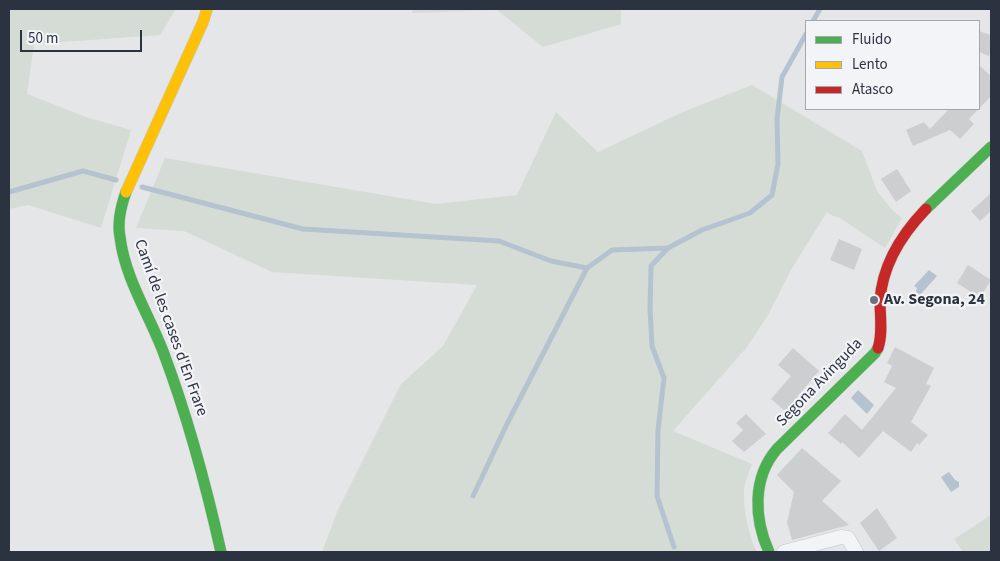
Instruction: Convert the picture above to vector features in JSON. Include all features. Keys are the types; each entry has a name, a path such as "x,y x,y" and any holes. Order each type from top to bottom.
{"street":[{"name":"Camí de les cases d'En Frare","path":"207,9 127,188 123,200 119,229 120,242 130,273 161,348 190,432 222,552"},
{"name":"Segona Avinguda","path":"769,552 762,535 758,517 759,485 767,462 788,438 874,353 879,345 880,338 882,283 903,236 923,211 991,148"},
{"path":"784,552 841,536 848,538 856,552"}],"shaded area":[{"path":"9,9 176,9 160,35 34,44 27,94 86,117 131,130 101,228 28,205 9,209"},
{"path":"413,9 621,9 621,24 543,47 497,10 412,13"},
{"path":"752,85 862,151 877,191 893,211 902,218 885,248 840,218 827,212 792,268 768,315 747,347 673,431 752,464 745,484 744,498 749,530 757,552 322,552 337,512 401,384 443,346 477,285 272,272 184,231 136,228 165,158 436,204 517,195 556,112 598,152 685,111"},
{"path":"991,515 991,552 963,552 954,539"}],"water":[{"path":"929,270 937,276 920,295 916,292 917,288 914,286"},
{"path":"858,390 874,405 867,414 851,398"},
{"path":"949,472 959,482 959,487 951,492 941,477"}],"building":[{"path":"980,31 991,35 989,56 980,52"},
{"path":"980,66 991,76 991,96 980,108"},
{"path":"948,110 978,110 969,119 974,124 960,139 950,130 913,146 906,130 924,122 930,129"},
{"path":"897,169 911,191 896,202 881,179"},
{"path":"991,193 991,211 980,221 971,211"},
{"path":"839,239 862,249 854,270 830,260"},
{"path":"968,265 991,280 980,298 957,283"},
{"path":"895,347 934,368 926,384 931,386 911,422 928,435 919,445 917,443 911,452 883,431 859,458 842,442 841,444 828,433 845,414 862,430 896,388 884,382 892,366 887,363"},
{"path":"793,348 819,371 786,412 771,399 791,376 778,365"},
{"path":"746,414 766,434 744,452 732,441 743,430 736,423"},
{"path":"802,448 841,481 822,501 849,525 792,540 787,522 794,492 777,475"},
{"path":"877,508 897,538 879,551 860,523"}],"waterway":[{"path":"814,20 820,9"},
{"path":"674,547 657,496 658,430 664,378 652,346 650,309 651,266 668,248 702,230 750,213 772,195 778,164 777,119 782,77 805,36"},
{"path":"9,192 83,171 116,180"},
{"path":"142,187 303,229 499,241 551,261 587,268 612,250 668,248"},
{"path":"473,496 507,424 587,268"}],"traffic: fast":[{"path":"926,209 991,147"},
{"path":"126,192 119,220 123,253 132,282 173,378 203,477 221,552"},
{"path":"769,552 760,526 758,513 760,486 769,460 777,449 878,348"}],"traffic: slow":[{"path":"126,192 203,22 207,9"}],"traffic: jam":[{"path":"878,348 881,331 880,301 889,263 901,240 926,209"}],"place":[{"name":"Av. Segona, 24","path":"874,300"}]}
